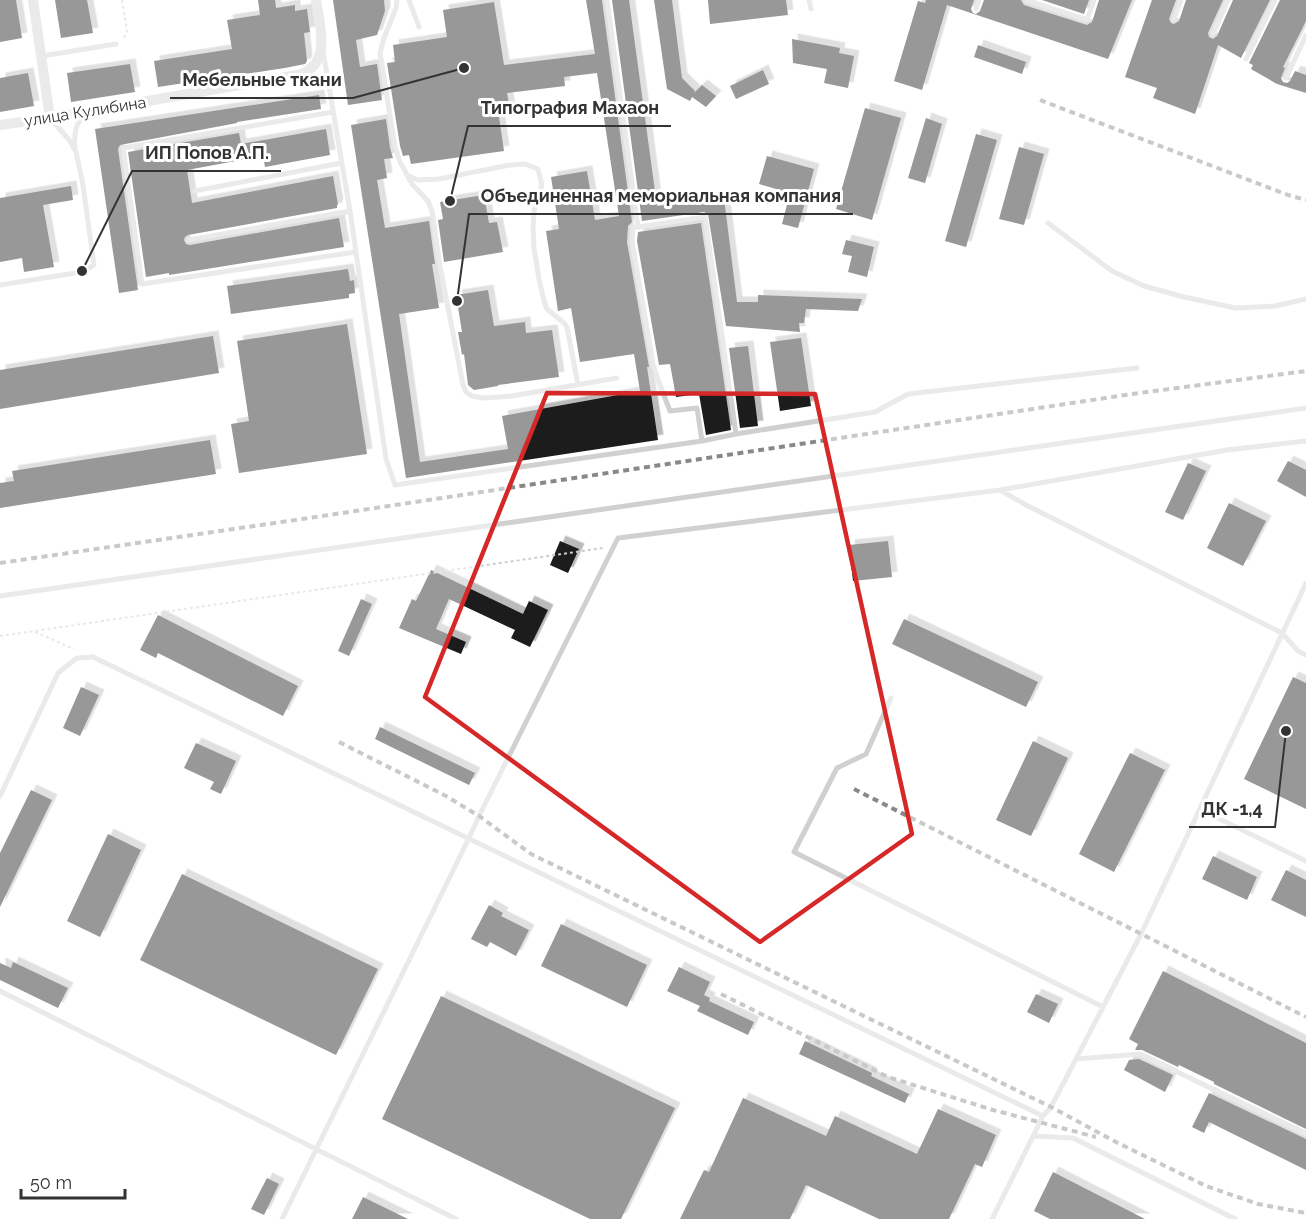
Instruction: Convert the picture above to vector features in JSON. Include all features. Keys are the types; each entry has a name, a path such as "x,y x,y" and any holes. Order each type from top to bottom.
{"street":[{"path":"33,0 50,118"},
{"name":"улица Кулибина","path":"0,125 297,75 316,65 320,55 322,41 316,0"}],"lane":[{"path":"397,0 380,52 395,147 407,176 428,201 432,211 466,392 472,396 484,398 512,396 617,378"},
{"path":"409,0 419,27"},
{"path":"607,0 638,226"},
{"path":"809,0 811,9"},
{"path":"976,9 979,0"},
{"path":"1026,0 1087,20 1094,0"},
{"path":"1173,19 1181,0"},
{"path":"1213,34 1228,0"},
{"path":"1246,58 1275,0"},
{"path":"1286,78 1306,35"},
{"path":"322,41 350,211 386,459 395,485 702,441 875,412 908,394 1137,368"},
{"path":"42,56 116,44"},
{"path":"89,268 94,265 75,136 78,122 83,117 107,108"},
{"path":"333,112 123,148 142,284 355,252"},
{"path":"50,118 70,141 76,152"},
{"path":"195,191 341,163"},
{"path":"407,176 418,180 439,179 525,164 538,169 542,185 534,211 533,228 538,279 547,309 567,327 578,385"},
{"path":"189,240 350,211"},
{"path":"702,441 697,408 670,411 655,372 632,241 633,227 705,218 736,434"},
{"path":"1048,223 1112,271 1144,286 1234,308 1275,306 1306,299"},
{"path":"0,285 75,273"},
{"path":"0,597 1306,408"},
{"path":"282,1219 618,538 1000,490 1227,450 1306,441"},
{"path":"1000,490 1026,506 1282,633 1298,651 1306,655"},
{"path":"992,1219 1043,1116 1052,1107 1142,934 1306,583"},
{"path":"0,796 58,673 76,658 93,657 1043,1116"},
{"path":"891,698 866,754 837,768 794,852 1103,1007"},
{"path":"1201,810 1306,861"},
{"path":"0,991 456,1219"},
{"path":"1076,1059 1140,1054 1306,1134"},
{"path":"1034,1136 1073,1138 1235,1219"}],"path":[{"path":"116,44 123,39 127,31 122,0"},
{"path":"0,636 605,548 618,538"},
{"path":"33,632 93,657"}],"highlighted area":[{"path":"547,393 815,394 912,834 760,942 425,697"}],"building":[{"path":"0,0 16,0 22,38 0,42"},
{"path":"55,0 87,0 93,33 61,38"},
{"path":"258,0 275,0 276,8 295,5 295,11 307,9 310,32 304,33 307,61 305,64 158,87 154,61 232,49 227,20 260,15"},
{"path":"333,0 384,0 385,11 377,35 356,40 360,67 377,64 382,100 348,105"},
{"path":"586,0 602,0 632,222 628,226 627,242 649,367 647,367 658,440 406,478 351,125 386,119 393,158 384,159 387,178 377,180 385,228 429,221 435,264 432,264 439,308 399,314 420,462 508,449 502,416 640,391 634,354 580,362 571,308 558,311 546,231 559,229 551,177 587,171 595,220 619,216 597,73 564,77 565,86 507,93 511,115 499,117 504,151 411,164 409,155 403,156 400,146 387,63 395,62 393,45 447,37 443,10 494,2 504,65 595,54"},
{"path":"612,0 629,0 657,206 724,198 737,302 758,302 758,295 862,299 858,311 806,309 804,323 799,323 800,332 726,326 708,214 704,212 642,221"},
{"path":"654,0 672,0 682,78 695,91 694,93 702,85 716,96 706,107 692,97 690,101 667,89"},
{"path":"708,0 786,0 788,15 710,24"},
{"path":"926,0 974,0 971,9 976,14 980,11 984,0 1021,0 1024,5 1087,25 1092,22 1099,0 1132,0 1108,59 947,5 922,90 894,81 918,1 925,3"},
{"path":"1042,0 1089,0 1084,14"},
{"path":"1152,0 1176,0 1169,19 1174,24 1179,21 1186,0 1223,0 1208,33 1213,39 1217,36 1233,0 1270,0 1241,58 1218,45 1195,114 1153,98 1157,88 1125,77"},
{"path":"1280,0 1306,0 1306,21 1283,67 1285,68 1281,78 1287,83 1295,71 1306,75 1306,93 1277,84 1251,69 1253,65 1249,63"},
{"path":"792,39 840,48 839,53 854,56 848,88 824,83 827,69 793,63"},
{"path":"978,45 1026,62 1022,74 974,57"},
{"path":"130,64 135,92 71,102 67,73"},
{"path":"763,70 769,84 736,99 730,86"},
{"path":"28,73 34,106 0,112 0,78"},
{"path":"319,95 321,109 237,122 120,145 118,149 138,290 119,293 95,129"},
{"path":"865,108 901,118 872,220 836,209"},
{"path":"926,118 942,124 925,183 908,178"},
{"path":"326,129 330,155 265,167 263,156 187,170 192,203 333,176 337,208 188,235 184,240 190,245 339,218 344,247 146,277 128,152 239,133 241,144"},
{"path":"976,134 997,140 966,247 945,241"},
{"path":"1019,147 1044,154 1024,225 999,219"},
{"path":"767,156 814,169 798,228 782,224 790,193 759,184"},
{"path":"71,186 73,200 43,205 54,267 24,272 22,258 0,262 0,198"},
{"path":"484,195 489,223 497,222 503,252 444,262 438,220 443,219 440,202"},
{"path":"701,223 731,430 706,435 699,394 676,397 670,364 659,365 637,241 638,232"},
{"path":"846,240 874,247 867,277 848,272 852,256 842,254"},
{"path":"348,269 350,281 354,280 355,293 349,294 349,298 231,314 227,286"},
{"path":"488,290 494,326 525,322 526,333 552,330 559,377 474,390 468,385 464,354 462,355 458,332 462,332 456,295"},
{"path":"347,324 367,454 239,473 231,424 249,421 237,341"},
{"path":"213,336 219,373 0,409 0,370"},
{"path":"801,338 811,406 780,411 770,342"},
{"path":"748,346 758,426 740,428 729,348"},
{"path":"210,440 216,474 0,508 0,483 14,481 12,471"},
{"path":"1288,461 1306,470 1306,497 1277,481"},
{"path":"1188,463 1206,471 1183,520 1165,512"},
{"path":"1229,503 1266,521 1243,566 1207,548"},
{"path":"560,541 579,549 568,573 550,565"},
{"path":"888,541 892,577 853,581 849,545"},
{"path":"431,570 523,614 529,601 548,610 530,647 511,638 515,630 449,599 436,629 466,642 461,654 399,628 412,599 416,601"},
{"path":"361,599 372,604 349,656 338,651"},
{"path":"158,615 298,686 283,716 158,653 156,658 140,650"},
{"path":"904,619 1038,682 1026,707 892,644"},
{"path":"1293,677 1306,683 1306,809 1244,779"},
{"path":"81,687 99,695 80,736 63,728"},
{"path":"380,727 475,773 469,785 375,739"},
{"path":"1033,741 1068,758 1031,836 996,820"},
{"path":"196,743 236,761 221,794 210,789 214,782 184,768"},
{"path":"1130,753 1165,770 1114,872 1079,854"},
{"path":"31,790 52,800 0,907 0,853"},
{"path":"108,834 141,850 100,937 67,921"},
{"path":"1213,856 1257,877 1247,900 1202,879"},
{"path":"1286,870 1306,880 1306,917 1271,900"},
{"path":"182,874 378,969 336,1055 140,960"},
{"path":"489,905 503,913 501,916 529,930 516,956 490,942 487,947 471,939"},
{"path":"561,924 647,965 627,1007 541,966"},
{"path":"13,962 68,988 58,1008 0,980 0,963 11,968"},
{"path":"679,967 710,982 704,995 710,998 709,1001 754,1022 748,1035 697,1011 700,1006 667,991"},
{"path":"1163,971 1306,1043 1306,1129 1179,1065 1178,1067 1142,1050 1135,1050 1138,1044 1129,1039"},
{"path":"1036,994 1058,1004 1049,1023 1027,1012"},
{"path":"441,996 675,1108 621,1219 590,1219 382,1119"},
{"path":"805,1041 872,1073 871,1076 909,1094 905,1103 799,1054"},
{"path":"1139,1059 1173,1075 1165,1092 1124,1070 1129,1060"},
{"path":"1209,1093 1306,1139 1306,1170 1209,1122 1204,1133 1192,1127"},
{"path":"743,1098 826,1136 835,1116 917,1154 938,1109 996,1135 982,1167 975,1164 949,1219 879,1219 806,1185 790,1219 680,1219 704,1170 709,1172"},
{"path":"1053,1172 1145,1219 1050,1219 1034,1211"},
{"path":"267,1178 279,1184 264,1215 251,1209"},
{"path":"363,1197 408,1219 352,1219"}],"railway":[{"path":"1040,100 1306,200"},
{"path":"0,563 1132,394 1306,371"},
{"path":"339,742 446,796 479,816 531,854 1051,1107 1206,1186 1258,1204 1306,1213"},
{"path":"854,789 1306,1017"},
{"path":"721,994 888,1077 993,1110 1096,1137"}],"place":[{"name":"Мебельные ткани","path":"464,68"},
{"name":"Типография Махаон","path":"450,201"},
{"name":"ИП Попов А.П.","path":"82,271"},
{"name":"Объединенная мемориальная компания","path":"457,301"},
{"name":"ДК -1,4","path":"1286,731"}]}
